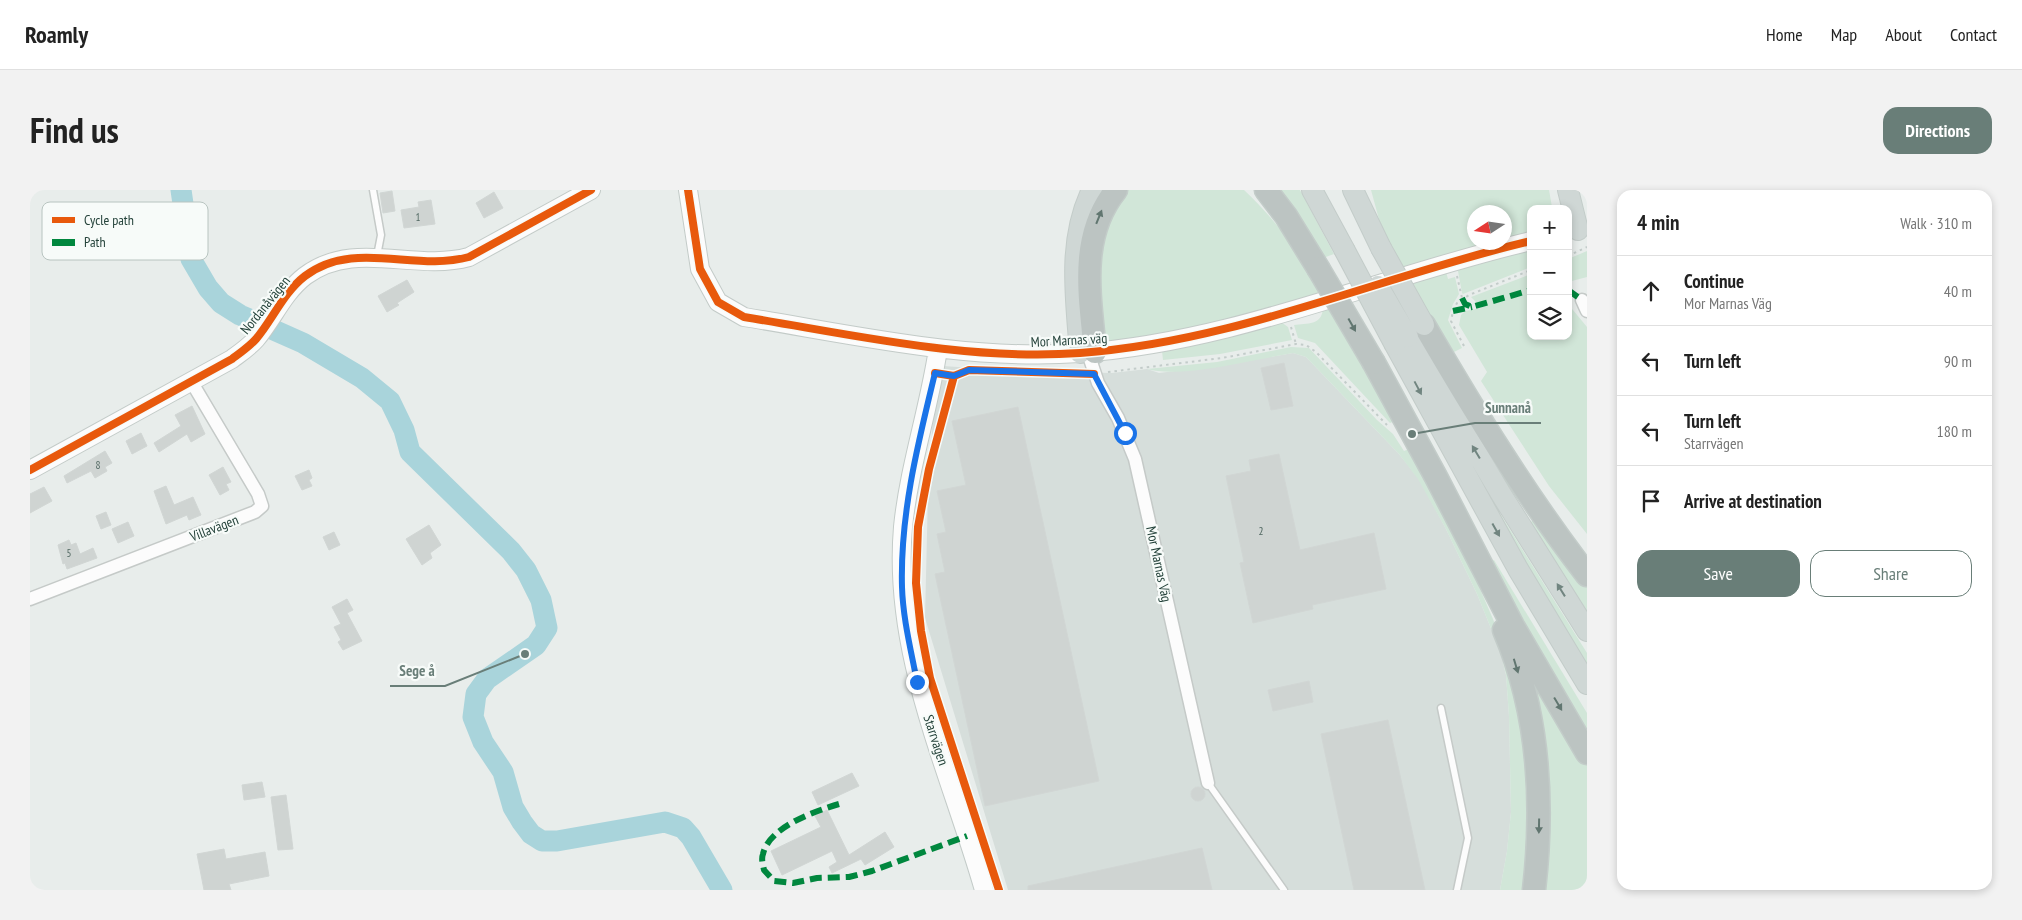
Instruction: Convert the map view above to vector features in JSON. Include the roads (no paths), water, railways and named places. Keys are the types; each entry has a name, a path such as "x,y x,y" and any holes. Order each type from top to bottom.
{"highway":[{"path":"1089,358 1090,254 1098,218 1116,190"},
{"path":"1252,190 1314,261"},
{"path":"1266,190 1286,216 1374,362 1436,476 1513,626 1587,752"},
{"path":"1409,335 1515,474 1558,537 1587,574"},
{"path":"1515,474 1587,557"},
{"path":"1436,476 1506,636 1529,714 1537,759 1539,795 1539,829 1534,890"}],"main road":[{"path":"1089,358 1075,277 1076,246 1081,221 1092,190"},
{"path":"1312,190 1409,335 1501,494 1587,632"},
{"path":"1322,190 1349,247"},
{"path":"1353,190 1381,248"},
{"path":"1366,190 1381,248 1409,335 1513,561 1587,684"},
{"path":"1555,190 1558,205"},
{"path":"1568,190 1580,234"}],"street":[{"name":"Nordanåvägen","path":"30,470 232,359 255,340 291,290 305,276 323,265 346,258 377,257 433,262 469,257 590,190"},
{"name":"Mor Marnas väg","path":"688,190 700,269 718,302 744,317 938,349 1016,356 1089,358 1167,342 1225,329 1453,261 1527,242"},
{"name":"Starrvägen","path":"938,349 915,456 904,527 902,588 906,623 917,682 984,890"},
{"name":"Mor Marnas Väg","path":"1089,358 1125,433 1135,459 1208,782"},
{"name":"Villavägen","path":"30,599 255,512 262,506 258,494 191,381"}],"lane":[{"path":"373,190 381,235 377,257"},
{"path":"1441,708 1468,838 1457,890"},
{"path":"1208,782 1284,890"}],"waterway":[{"path":"181,190 183,202"},
{"path":"192,260 208,288 221,303 240,315 303,343 362,378 390,401 404,430 410,452 511,551 526,570 541,600 547,628 536,645 487,679 476,694 473,717 483,742 503,772 513,807 531,834 542,841 557,841 665,822 683,828 691,837 722,890"}],"place":[{"name":"Sunnanå","path":"1412,434"},
{"name":"Sege å","path":"525,654"}]}
